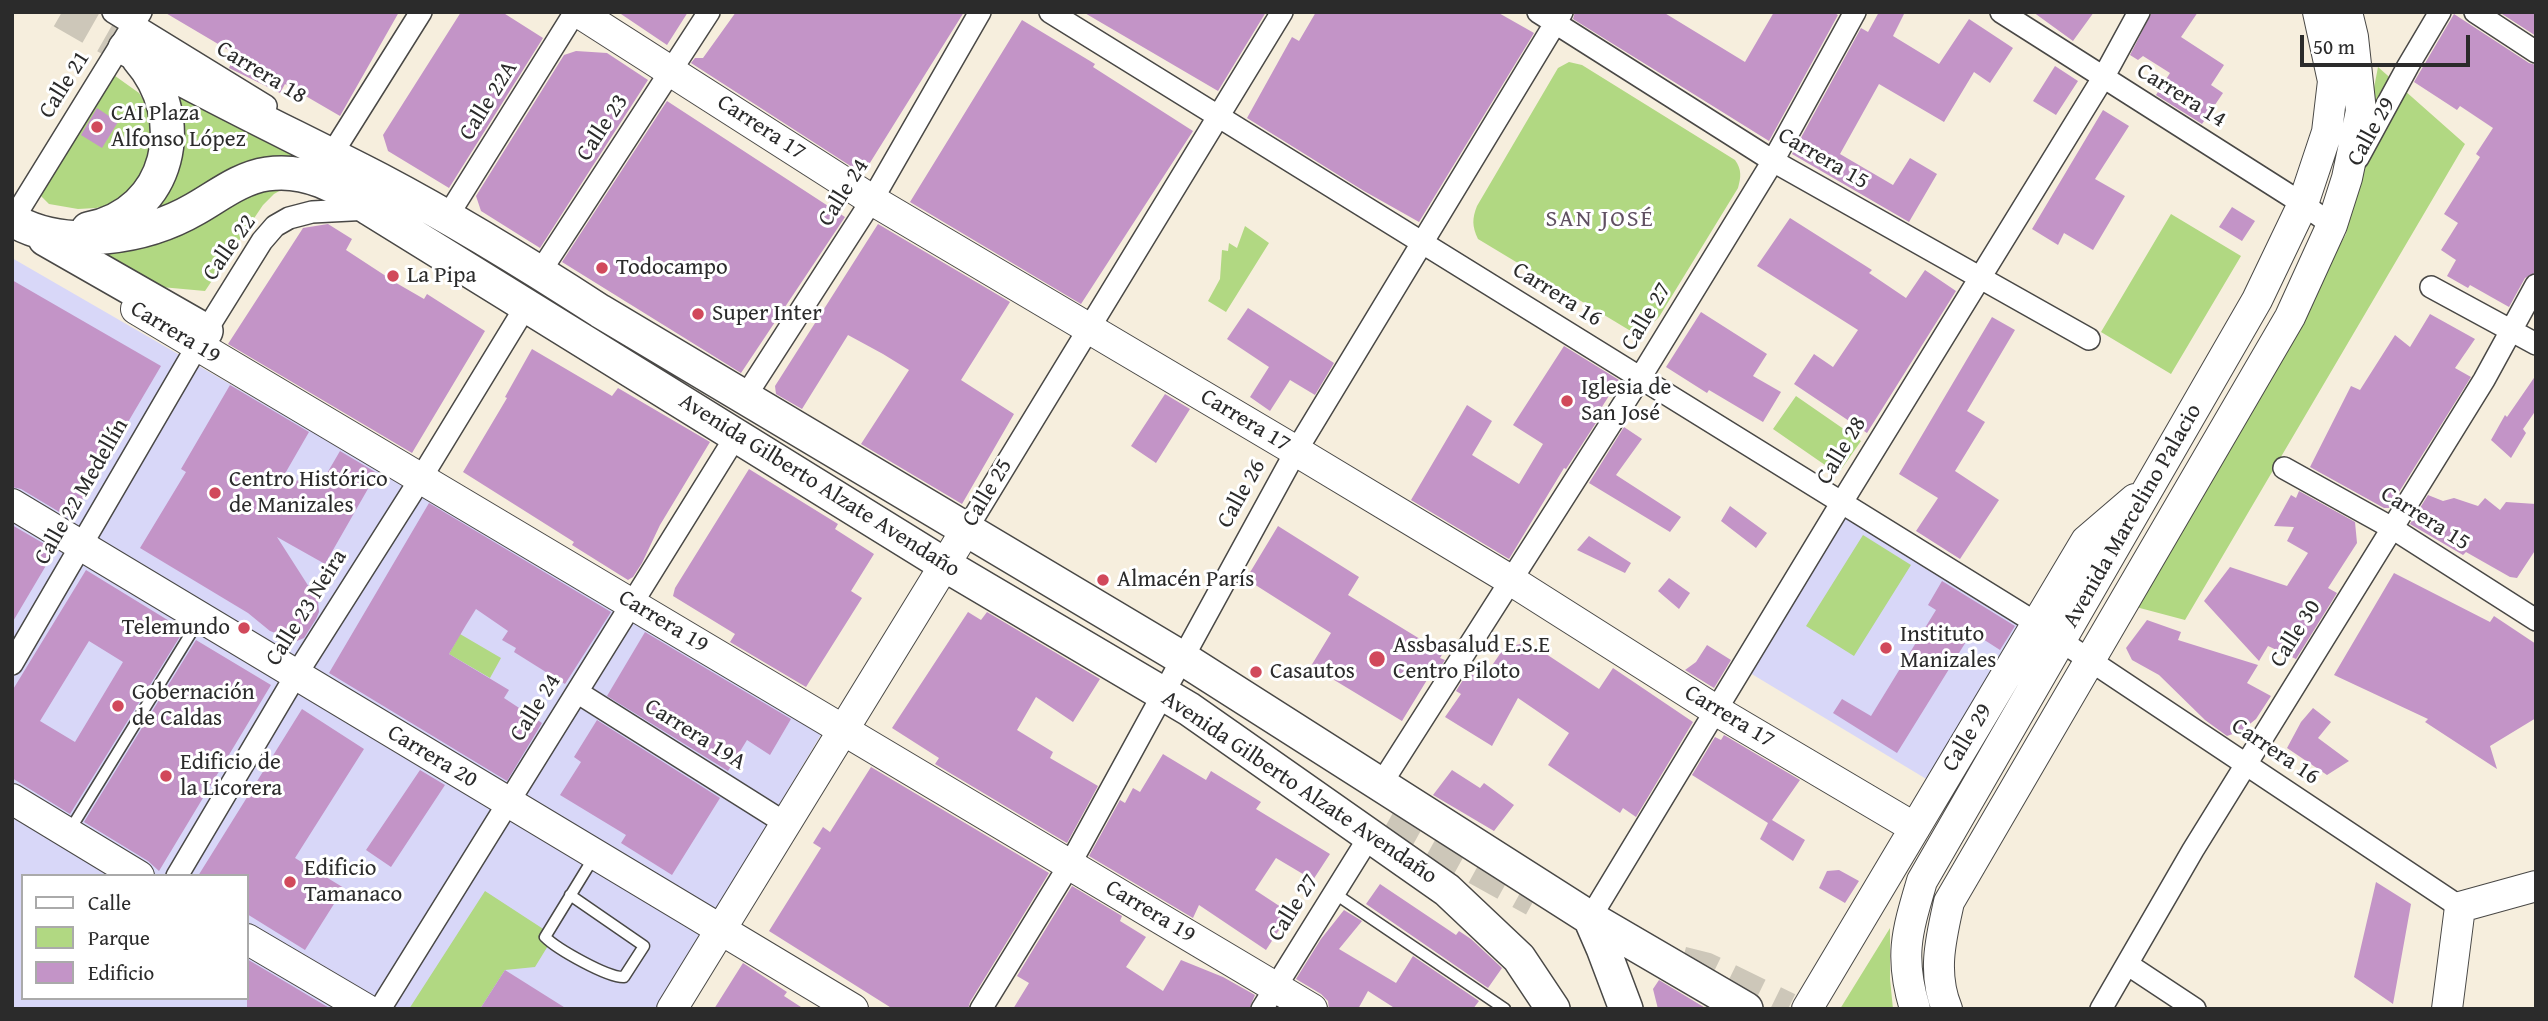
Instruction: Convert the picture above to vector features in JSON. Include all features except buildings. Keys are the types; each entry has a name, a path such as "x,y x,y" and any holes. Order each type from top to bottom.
{"main road":[{"name":"Carrera 17","path":"576,12 872,200 1512,581 1717,711 1915,828"},
{"name":"Avenida Marcelino Palacio","path":"1916,1009 1908,986 1907,934 1922,881 2257,300 2303,204 2327,132 2333,81 2318,12"},
{"name":"Avenida Marcelino Palacio","path":"1947,1009 1937,956 1949,902 2290,317 2332,225 2347,178 2361,111 2353,37 2347,12"},
{"name":"Avenida Gilberto Alzate Avendaño","path":"132,34 190,85 376,195 526,306 945,565 1380,827 1519,958 1549,1006"},
{"path":"54,234 93,228 127,213 152,186 163,163 169,126 164,102 132,34"},
{"name":"Avenida Gilberto Alzate Avendaño","path":"16,226 88,238 142,232 181,217 233,186 256,177 278,173 303,175 447,217 1182,658 1590,918"},
{"path":"16,226 202,339"},
{"name":"Carrera 19","path":"202,339 421,478 1070,864 1269,998 1312,1009"},
{"name":"Calle 29","path":"1807,1009 2087,541 2151,484"},
{"name":"Carrera 20","path":"12,504 853,1009"},
{"name":"Calle 25","path":"672,1009 966,530"},
{"path":"12,799 136,874"},
{"path":"2447,1009 2460,906 2536,886"},
{"path":"1590,918 1626,1009"},
{"path":"1590,918 1746,1009"},
{"path":"248,940 366,1009"}],"street":[{"name":"Carrera 18","path":"113,12 132,34 335,149 376,195"},
{"path":"335,149 421,12"},
{"name":"Calle 22A","path":"447,217 576,12"},
{"name":"Calle 23","path":"540,272 709,12"},
{"name":"Calle 24","path":"745,397 872,200 980,12"},
{"name":"Carrera 16","path":"1050,12 2036,623"},
{"name":"Calle 25","path":"966,530 1282,12"},
{"name":"Calle 27","path":"1381,784 1640,378 1773,161 1855,12"},
{"name":"Carrera 14","path":"2001,12 2332,225"},
{"name":"Calle 28","path":"1590,918 2103,78 2140,12"},
{"name":"Calle 29","path":"2347,178 2407,66 2440,12"},
{"path":"2475,12 2536,52"},
{"name":"Carrera 15","path":"1551,16 1773,161 2089,339"},
{"name":"Calle 26","path":"981,1009 1070,864 1176,702 1182,658 1296,451 1421,242 1551,16"},
{"name":"Calle 21","path":"16,226 132,34"},
{"name":"Calle 22","path":"202,339 262,241 275,226 289,218 376,195"},
{"name":"Calle 30","path":"2101,1009 2193,850 2484,380 2536,285"},
{"path":"2431,287 2536,344"},
{"path":"421,478 526,306"},
{"name":"Calle 22 Medellín","path":"12,664 202,339"},
{"name":"Calle 24","path":"380,1009 736,436"},
{"name":"Carrera 15","path":"2284,468 2392,528 2536,620"},
{"name":"Calle 23 Neira","path":"178,874 296,675 421,478"},
{"name":"Carrera 16","path":"2061,641 2460,906"},
{"name":"Carrera 19A","path":"577,692 785,822"},
{"name":"Calle 27","path":"1269,998 1334,893 1380,827"},
{"path":"2127,964 2195,1009"}],"lane":[{"path":"68,833 201,618"},
{"path":"570,895 644,946 624,977 605,972 546,939 570,895 595,854"},
{"path":"1334,893 1505,1009"}],"shaded area":[{"name":"Centro Histórico de Manizales","path":"12,258 825,728 657,1009 12,1009"},
{"name":"Instituto Manizales","path":"1844,516 2022,623 1928,780 1750,673"}],"green space":[{"name":"SAN JOSÉ","path":"1569,62 1582,65 1735,160 1740,170 1738,188 1659,317 1642,329 1629,330 1478,239 1475,230 1477,206 1558,68"},
{"path":"2378,67 2465,144 2185,620 2136,607 2346,234"},
{"path":"150,72 313,162 235,170 209,181 177,204 150,216 169,180"},
{"path":"111,73 139,93 152,115 158,133 146,178 113,204 78,209 49,204 36,191"},
{"path":"288,186 274,194 263,205 205,291 139,285 69,242 104,252 126,251 168,239 253,191"},
{"path":"2171,214 2241,256 2171,374 2101,332"},
{"path":"1245,226 1269,243 1226,312 1208,301 1220,279 1222,250 1228,251 1229,243 1237,248"},
{"path":"1796,396 1861,441 1838,474 1773,429"},
{"path":"1863,535 1911,565 1854,656 1806,626"},
{"path":"460,634 501,658 490,678 449,654"},
{"path":"485,891 554,936 535,967 505,970 480,1009 409,1009"},
{"path":"1890,928 1893,1009 1840,1009"}],"tunnel":[{"path":"62,12 125,48"},
{"path":"1389,820 1534,900"},
{"path":"1682,963 1706,969 1788,1009"}],"place":[{"name":"CAI Plaza Alfonso López","path":"97,127"},
{"name":"Todocampo","path":"602,268"},
{"name":"La Pipa","path":"393,276"},
{"name":"Super Inter","path":"698,314"},
{"name":"Iglesia de San José","path":"1567,401"},
{"name":"Centro Histórico de Manizales","path":"215,493"},
{"name":"Almacén París","path":"1103,580"},
{"name":"Telemundo","path":"244,628"},
{"name":"Instituto Manizales","path":"1886,648"},
{"name":"Assbasalud E.S.E Centro Piloto","path":"1377,659"},
{"name":"Casautos","path":"1256,672"},
{"name":"Gobernación de Caldas","path":"118,706"},
{"name":"Edificio de la Licorera","path":"166,776"},
{"name":"Edificio Tamanaco","path":"290,882"}],"district":[{"name":"SAN JOSÉ","path":"1600,220"}]}
